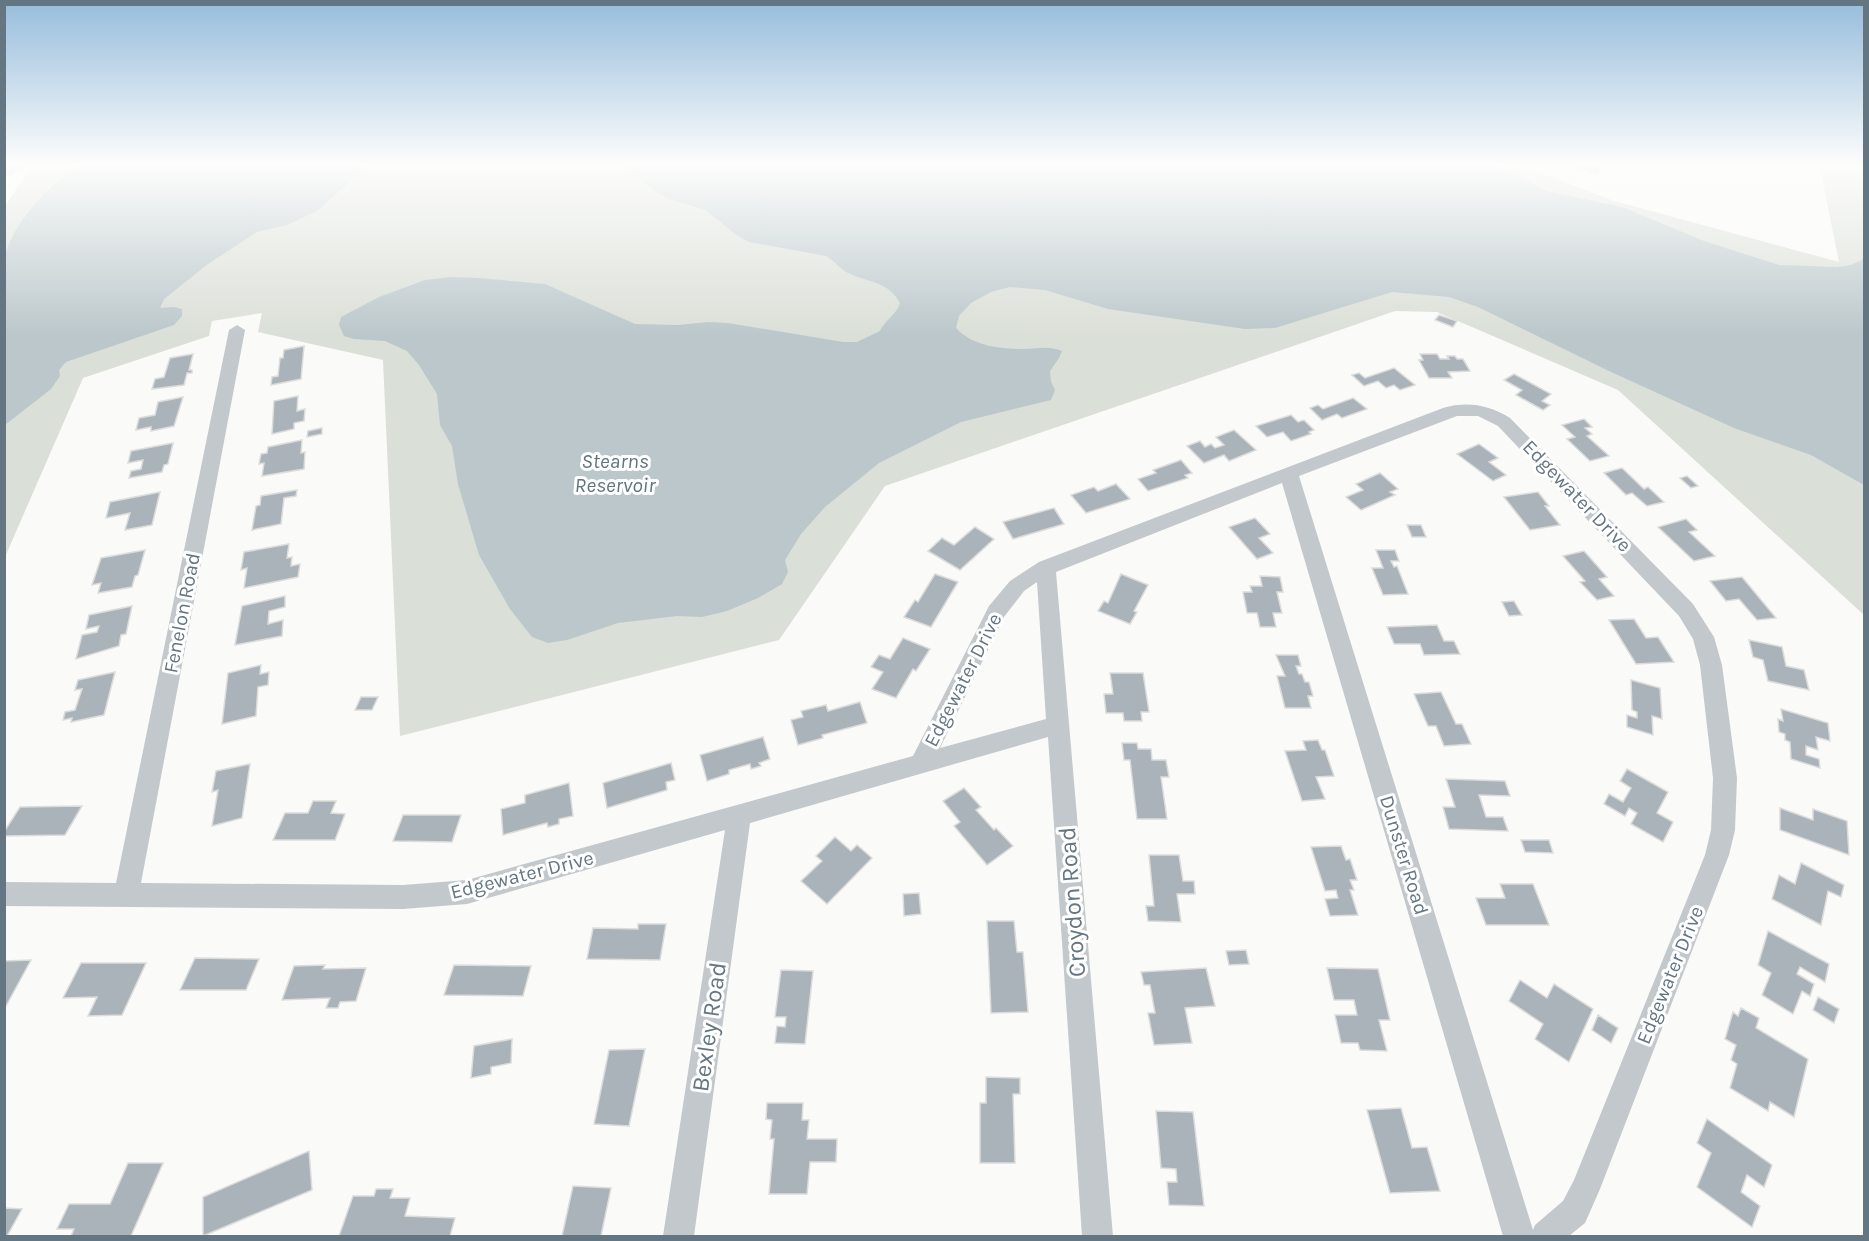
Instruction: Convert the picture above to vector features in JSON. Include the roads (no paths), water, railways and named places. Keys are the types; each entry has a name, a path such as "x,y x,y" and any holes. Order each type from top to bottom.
{"street":[{"name":"Fenelon Road","path":"126,895 237,330"},
{"name":"Edgewater Drive","path":"920,765 996,612 1017,586 1046,567 1449,412 1465,409 1483,411 1512,428 1686,610 1703,637 1712,665 1725,778 1723,830 1717,855 1585,1189 1574,1212 1546,1236"},
{"name":"Dunster Road","path":"1289,474 1519,1236"},
{"name":"Croydon Road","path":"1046,567 1098,1236"},
{"name":"Edgewater Drive","path":"4,894 403,897 467,892 1058,725"},
{"name":"Bexley Road","path":"679,1236 740,816"}],"water":[{"path":"22,221 296,221 257,232 208,264 164,299 160,308 182,309 182,316 174,325 66,362 59,370 60,376 51,389 5,425 4,261 14,233"},
{"name":"Stearns Reservoir","path":"719,221 1656,221 1704,241 1779,265 1837,267 1851,265 1862,260 1864,256 1864,485 1811,455 1734,428 1609,371 1478,307 1449,297 1392,292 1275,328 1245,329 1108,309 1045,290 1010,287 991,292 971,303 959,316 956,328 978,343 996,347 1047,348 1062,351 1050,371 1051,382 1055,390 1051,400 961,422 879,463 825,507 801,534 785,560 788,572 782,584 758,598 727,611 702,617 677,616 618,623 567,640 548,643 532,637 510,609 479,555 458,484 452,446 440,425 437,394 419,365 407,351 385,341 344,336 339,325 341,317 379,297 425,280 451,277 478,278 545,284 635,324 728,323 843,342 857,342 880,331 900,303 884,286 848,273 826,256 749,242"}]}
